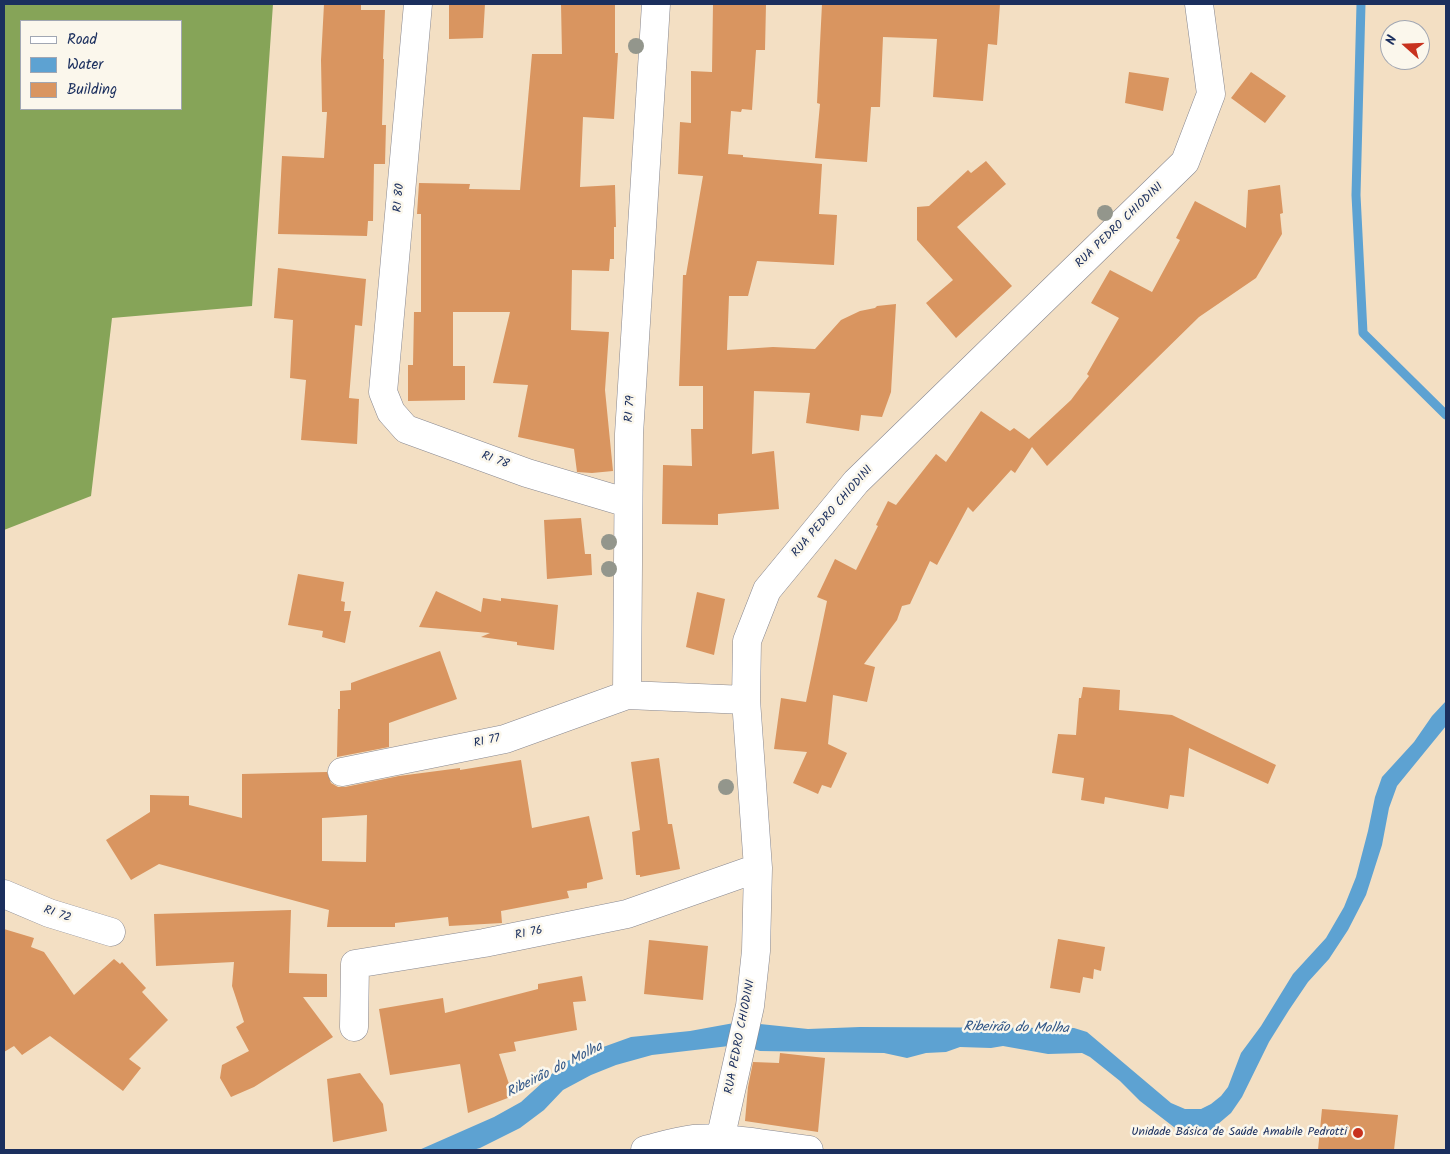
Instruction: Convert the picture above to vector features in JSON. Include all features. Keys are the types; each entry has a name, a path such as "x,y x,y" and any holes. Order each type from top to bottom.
{"street":[{"name":"RI 80","path":"383,392 418,4"},
{"name":"RI 79","path":"627,695 629,434 656,4"},
{"name":"RUA PEDRO CHIODINI","path":"720,1140 750,1006 756,950 758,868 746,700 747,640 767,590 856,482 1185,162 1211,94 1199,4"},
{"name":"RI 78","path":"383,392 390,412 406,428 527,473 628,504"},
{"path":"627,695 746,700"},
{"name":"RI 77","path":"342,772 505,739 627,695"},
{"name":"RI 76","path":"354,1027 355,964 484,944 627,914 758,868"},
{"name":"RI 72","path":"4,894 50,913 111,932"},
{"path":"645,1150 694,1139 720,1140 808,1150"}],"green space":[{"path":"4,4 273,4 252,306 112,318 91,496 4,530"}],"water":[{"name":"Ribeirão do Molha","path":"1446,701 1446,726 1397,786 1389,808 1382,845 1366,895 1348,930 1329,959 1308,982 1289,1010 1269,1042 1242,1097 1231,1113 1211,1130 1196,1135 1179,1131 1140,1101 1120,1081 1090,1057 1082,1053 1048,1054 1003,1046 991,1048 960,1047 946,1052 926,1053 907,1058 884,1053 760,1051 754,1049 760,1024 808,1029 860,1027 1074,1028 1087,1032 1171,1103 1185,1109 1201,1109 1211,1104 1228,1087 1241,1053 1261,1026 1293,974 1326,938 1344,907 1356,877 1375,797 1382,777 1414,742 1432,716"},
{"path":"734,1023 729,1046 652,1055 616,1065 591,1075 563,1090 544,1110 520,1128 480,1148 473,1150 419,1150 494,1117 521,1102 565,1062 581,1055 631,1037 690,1031"}],"building":[{"path":"324,4 361,4 361,10 385,10 382,125 386,125 385,164 374,164 373,221 368,221 367,236 278,234 282,156 324,158 327,112 322,112 321,60"},
{"path":"449,4 485,4 483,38 449,39"},
{"path":"561,4 615,4 615,53 618,53 614,119 583,117 580,187 615,185 616,227 614,227 614,259 610,259 609,271 572,270 571,330 609,332 605,390 613,471 592,473 577,472 574,449 518,437 528,385 493,383 510,312 453,312 453,366 465,366 465,400 408,401 408,365 413,365 414,312 421,312 421,214 417,214 419,183 470,184 469,189 520,190 532,54 562,54"},
{"path":"713,4 766,4 765,50 756,50 752,110 731,111 728,154 822,164 819,214 837,215 834,265 757,261 748,296 729,296 727,350 773,347 815,349 841,320 860,311 877,306 896,304 891,392 882,417 861,415 859,431 806,423 810,393 754,391 752,454 774,451 779,509 718,514 718,525 662,524 663,465 692,466 691,429 703,429 703,386 679,386 683,275 686,275 703,176 678,174 680,122 691,123 691,71 712,72"},
{"path":"822,4 1000,4 997,45 988,44 983,101 933,97 937,39 883,37 880,107 871,107 867,162 815,158 820,104 817,103"},
{"path":"1129,72 1169,78 1163,111 1125,103"},
{"path":"1251,72 1286,96 1265,123 1231,98"},
{"path":"986,161 1006,184 957,227 1012,286 956,338 926,303 953,280 917,240 917,207 929,206 968,170 971,173"},
{"path":"1280,185 1283,213 1280,214 1282,234 1256,278 1199,317 1047,466 1032,447 1015,473 1011,470 973,512 968,507 937,565 930,561 910,604 902,606 897,620 864,664 875,667 867,702 833,695 828,744 847,753 831,788 822,785 818,794 793,783 807,752 774,749 781,698 806,702 827,601 817,597 835,559 856,570 888,501 896,505 936,454 946,462 981,411 1010,431 1014,428 1029,439 1071,400 1089,376 1087,374 1119,318 1091,303 1110,270 1152,292 1180,240 1176,238 1195,201 1246,228 1248,190"},
{"path":"278,268 366,279 362,326 355,325 349,398 359,399 357,444 301,440 306,380 290,378 293,320 274,318"},
{"path":"581,518 585,554 591,554 592,575 547,579 544,520"},
{"path":"298,574 344,582 341,601 345,602 344,611 351,611 345,643 322,637 323,631 288,625"},
{"path":"436,591 481,612 483,598 501,601 501,598 558,605 554,650 517,645 517,642 481,637 490,633 419,627"},
{"path":"697,592 725,599 714,655 686,647"},
{"path":"440,651 457,699 389,723 389,747 337,757 340,691 351,690 351,683"},
{"path":"1083,687 1120,690 1119,710 1172,715 1276,765 1268,784 1189,748 1184,797 1170,795 1168,809 1105,797 1104,804 1081,800 1084,778 1052,773 1058,734 1076,735 1079,698 1081,698"},
{"path":"659,758 668,824 672,824 680,869 640,877 640,875 636,875 632,832 640,830 631,762"},
{"path":"521,760 532,828 589,816 603,879 587,883 587,888 567,891 569,898 501,911 502,923 449,926 448,917 395,923 395,927 327,927 329,910 159,864 131,880 106,840 150,812 150,795 189,796 189,805 242,818 242,774 327,772 331,783 338,787 345,787 399,776 460,768 460,770","holes":["367,815 366,862 322,861 322,818"]},
{"path":"291,910 289,973 327,974 327,997 303,997 333,1037 254,1087 231,1097 220,1078 222,1065 249,1051 236,1027 244,1022 232,986 234,962 156,966 154,914"},
{"path":"4,929 34,938 31,947 44,952 74,995 114,959 120,964 122,962 146,988 142,992 168,1020 129,1059 141,1068 123,1091 50,1036 22,1055 14,1046 4,1052"},
{"path":"1058,939 1105,947 1101,971 1094,969 1093,979 1083,977 1080,993 1050,988"},
{"path":"649,940 708,946 703,1000 644,994"},
{"path":"582,976 586,1001 573,1002 577,1030 514,1042 516,1051 499,1054 513,1096 468,1113 460,1064 390,1075 379,1009 443,998 445,1013 538,989 538,984"},
{"path":"780,1053 825,1058 818,1132 745,1121 748,1087 753,1062 779,1063"},
{"path":"360,1073 383,1104 387,1131 333,1142 327,1079"},
{"name":"Unidade Básica de Saúde Amabile Pedrotti","path":"1322,1109 1398,1115 1394,1150 1318,1150"}],"waterway":[{"path":"1361,4 1356,195 1363,333 1446,415"}],"place":[{"name":"Unidade Básica de Saúde Amabile Pedrotti","path":"1358,1133"}]}
